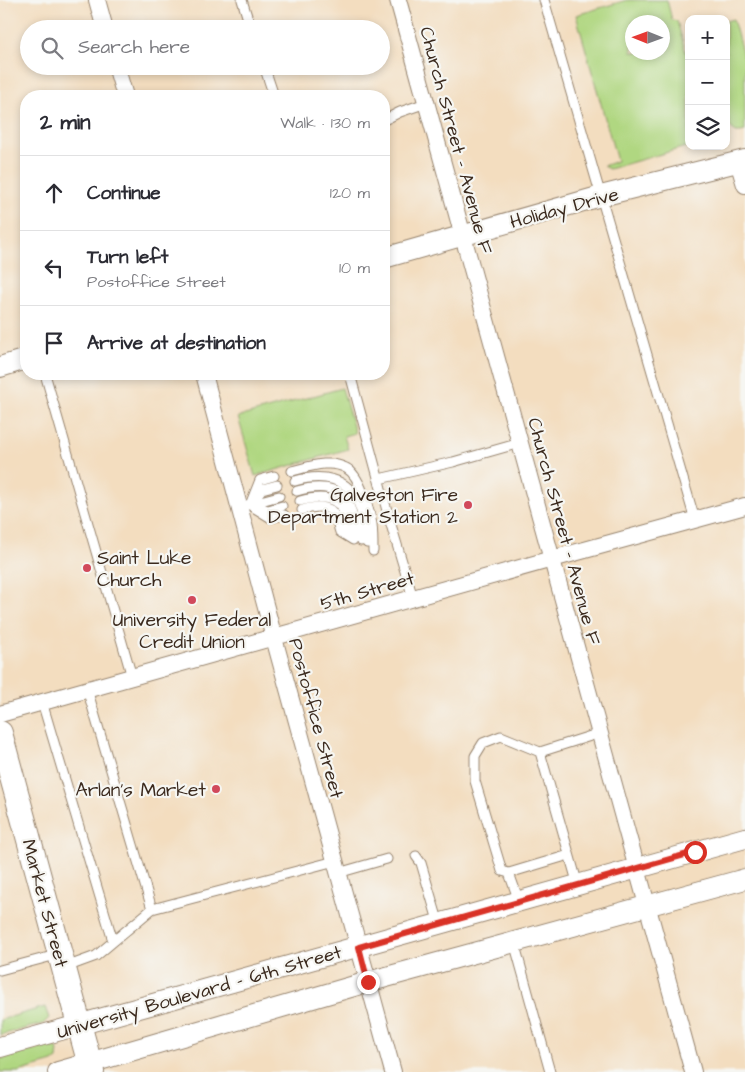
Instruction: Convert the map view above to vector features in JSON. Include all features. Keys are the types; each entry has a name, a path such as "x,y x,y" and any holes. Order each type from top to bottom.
{"main road":[{"name":"Market Street","path":"0,733 91,1067"}],"street":[{"path":"97,0 103,20"},
{"name":"Church Street - Avenue F","path":"398,0 693,1072"},
{"path":"118,75 122,90"},
{"path":"742,161 745,185"},
{"name":"Holiday Drive","path":"390,256 601,196 742,161"},
{"path":"0,367 20,361"},
{"name":"Postoffice Street","path":"206,380 245,506 274,638 393,1072"},
{"name":"5th Street","path":"0,714 745,506"},
{"name":"University Boulevard - 6th Street","path":"0,1047 745,838"},
{"name":"University Boulevard - 6th Street","path":"58,1072 91,1067 368,982 745,879"}],"lane":[{"path":"242,0 248,20"},
{"path":"544,0 695,520"},
{"path":"267,75 272,90"},
{"path":"390,117 426,103"},
{"path":"47,380 132,677"},
{"path":"352,380 413,598"},
{"path":"379,479 453,462 520,443"},
{"path":"292,471 330,464 345,467 352,472 364,496 372,524 373,551"},
{"path":"245,506 260,480 274,476"},
{"path":"295,481 322,477 335,480 354,494 373,551"},
{"path":"245,506 262,489 277,486"},
{"path":"297,491 317,487 329,489 340,494 348,503 356,528 373,551"},
{"path":"245,506 279,496"},
{"path":"301,505 319,506 331,510 335,515 340,532 373,551"},
{"path":"245,506 271,518 283,510"},
{"path":"88,689 152,909"},
{"path":"42,702 113,941"},
{"path":"569,855 509,873 502,871 474,780 475,756 483,743 502,736 540,752 600,733"},
{"path":"540,752 578,885"},
{"path":"416,856 421,863 439,924"},
{"path":"0,970 96,956 152,909 337,867 387,858"},
{"path":"509,873 519,902"},
{"path":"514,942 550,1072"}],"green space":[{"path":"627,0 667,0 672,20 677,21 685,49 685,147 609,169 603,166 617,161 576,15"},
{"path":"733,19 745,62 745,131 741,132 736,132 730,125 730,20"},
{"path":"342,388 355,433 344,436 348,449 255,476 238,417"},
{"path":"45,1007 49,1018 43,1024 0,1035 0,1020"},
{"path":"49,1046 57,1048 58,1051 57,1059 53,1062 18,1072 0,1072 0,1059"}],"place":[{"name":"Galveston Fire Department Station 2","path":"468,505"},
{"name":"Saint Luke Church","path":"87,568"},
{"name":"University Federal Credit Union","path":"192,600"},
{"name":"Arlan's Market","path":"216,789"}],"route":[{"path":"368,982 359,947 695,852"}]}
